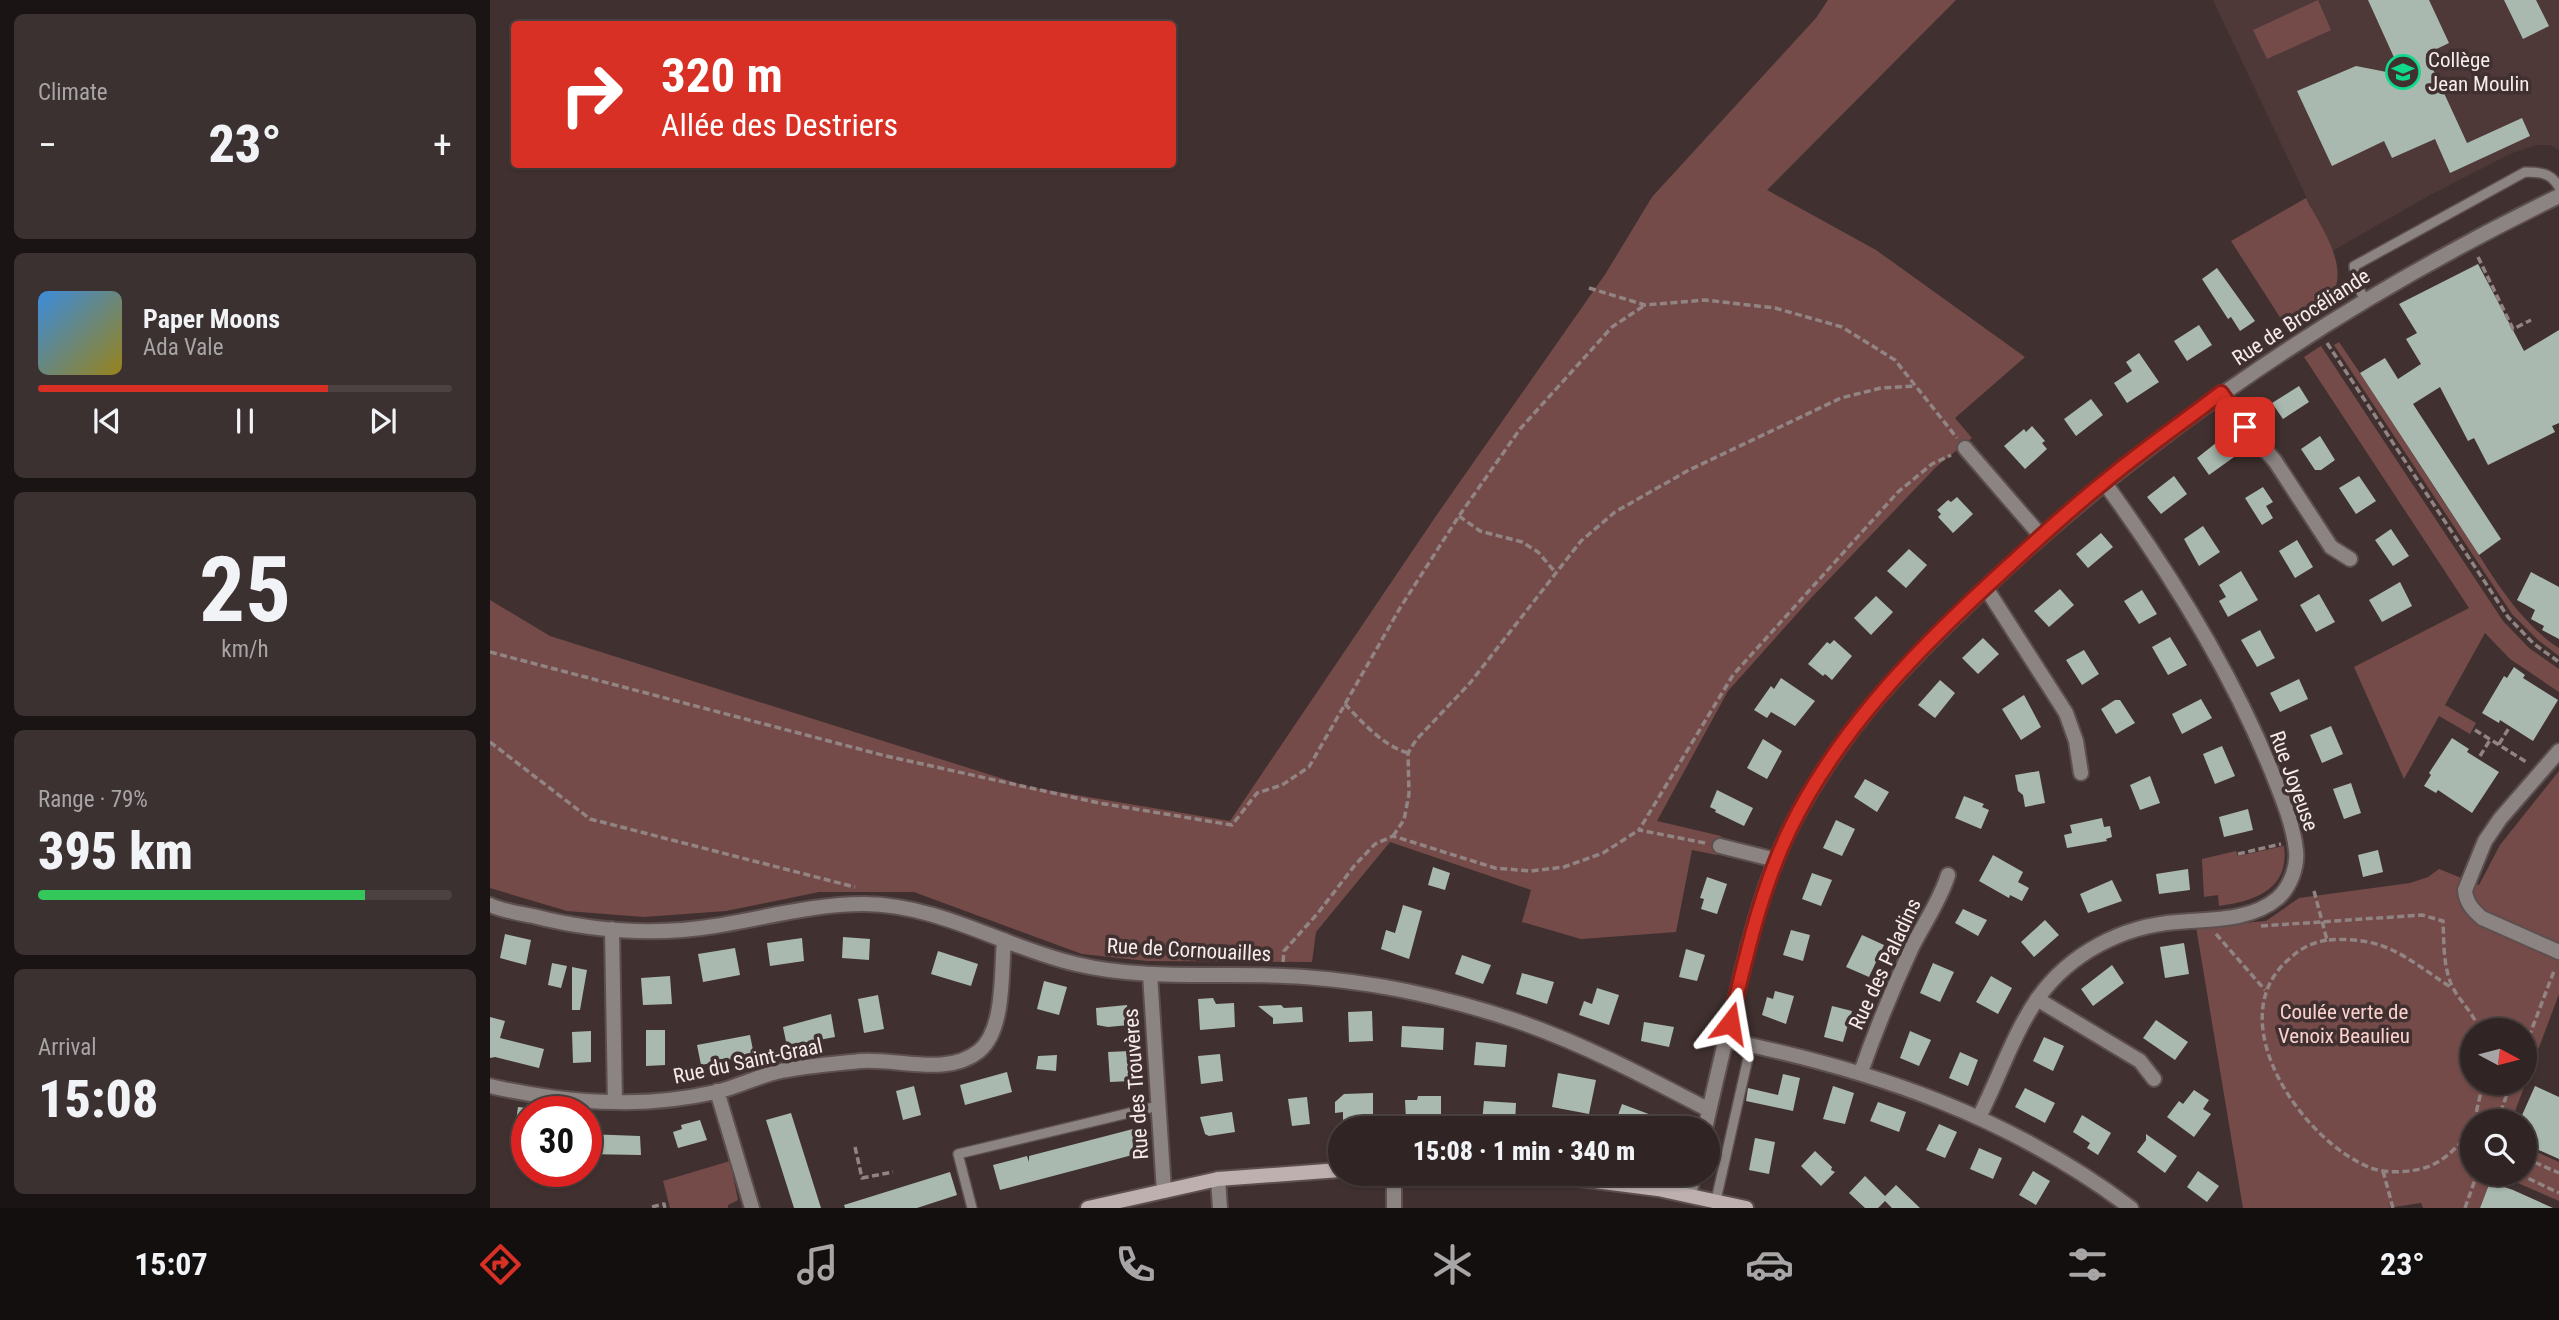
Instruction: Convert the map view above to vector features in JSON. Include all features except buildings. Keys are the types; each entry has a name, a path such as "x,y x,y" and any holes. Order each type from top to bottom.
{"street":[{"name":"Rue de Brocéliande","path":"1707,1116 1754,922 1776,860 1810,795 1851,729 1916,654 2041,536 2104,482 2221,393 2316,329 2365,300 2487,230 2559,196"},
{"path":"2221,393 2245,427 2275,461 2331,547 2350,559"},
{"path":"1965,448 2041,536"},
{"name":"Rue Joyeuse","path":"1979,1117 2037,999 2050,983 2082,955 2128,931 2165,923 2258,911 2286,889 2296,866 2296,850 2279,791 2236,695 2173,583 2104,482"},
{"path":"1986,587 2066,713 2076,741 2081,773"},
{"path":"2559,751 2500,819 2480,851 2465,890 2469,904 2482,918 2559,952"},
{"path":"1720,846 1776,860"},
{"name":"Rue des Paladins","path":"1861,1072 1889,997 1916,939 1943,892 1948,875"},
{"name":"Rue de Cornouailles","path":"490,905 558,922 663,932 714,926 818,906 867,904 916,909 1077,964 1150,974 1281,976 1379,985 1445,999 1514,1020 1612,1061 1709,1110"},
{"path":"612,929 615,1102"},
{"name":"Rue du Saint-Graal","path":"490,1086 615,1102 666,1100 717,1091 774,1073 810,1066 867,1061 939,1065 960,1063 990,1040 997,1019 1004,940"},
{"name":"Rue des Trouvères","path":"1150,974 1164,1191"},
{"path":"2037,999 2140,1061 2154,1079"},
{"path":"1726,1040 1861,1072 1979,1117 2077,1171 2131,1208"},
{"path":"717,1091 752,1208"},
{"path":"1088,1208 1218,1179 1328,1171"},
{"path":"1218,1179 1220,1208"},
{"path":"1394,1186 1394,1208"},
{"path":"1636,1186 1689,1194 1716,1204 1746,1208"},
{"path":"1689,1194 1691,1186"}],"lane":[{"path":"2365,300 2356,283 2354,267 2525,172 2542,172 2554,178 2559,187"},
{"path":"1716,1204 1751,1045"},
{"path":"972,1208 958,1154 1158,1106"}],"path":[{"path":"2478,257 2512,329 2531,320"},
{"path":"1393,836 1495,868 1531,871 1564,867 1603,853 1640,830 1733,675 1898,492 1932,464 1965,448 1895,360 1842,327 1763,307 1704,300 1645,304 1589,288"},
{"path":"490,652 886,755 1098,803 1232,825 1257,793 1282,785 1309,767 1400,608 1459,516 1520,429 1612,327 1645,304"},
{"path":"2328,346 2508,617 2534,644 2559,662"},
{"path":"1281,976 1284,951 1355,865 1376,844 1393,836 1404,820 1409,794 1408,753 1416,740 1470,683 1581,541 1615,512 1689,470 1841,398 1881,388 1915,386"},
{"path":"1459,516 1480,531 1522,542 1538,552 1555,572"},
{"path":"1345,704 1363,724 1394,749 1408,753"},
{"path":"2498,745 2509,728"},
{"path":"2475,730 2530,764"},
{"path":"2480,756 2490,740"},
{"path":"490,742 590,819 860,889"},
{"path":"1640,830 1720,846"},
{"path":"2238,854 2286,843"},
{"path":"2314,891 2327,940"},
{"path":"2253,926 2422,915 2443,921 2446,963 2453,989"},
{"path":"2225,928 2211,929 2264,990"},
{"path":"2460,1143 2450,1154 2425,1168 2383,1171 2361,1163 2328,1142 2305,1120 2274,1066 2263,1029 2261,1011 2264,990 2274,973 2302,948 2327,940 2357,939 2398,951 2453,989 2475,1018"},
{"path":"2536,1018 2554,971"},
{"path":"855,1147 862,1178 893,1172"},
{"path":"2537,1163 2559,1173"},
{"path":"2383,1171 2393,1208"},
{"path":"2537,1183 2559,1193"},
{"path":"2465,1208 2473,1186"},
{"path":"652,1207 664,1204 665,1208"}],"shaded area":[{"name":"Collège Jean Moulin","path":"2213,0 2559,0 2559,150 2550,145 2536,145 2512,153 2430,195 2332,251"}],"green space":[{"path":"1828,0 1956,0 1767,190 1876,250 2025,357 1955,418 1972,438 1936,467 1812,597 1728,691 1657,821 1721,836 1717,855 1692,850 1676,932 1581,939 1522,922 1531,890 1390,842 1316,932 1312,962 1147,961 1082,954 914,892 819,892 726,911 644,917 567,911 490,888 490,600 550,636 1029,787 1230,821 1436,516 1606,273 1652,197 1816,18"},
{"path":"2318,0 2331,30 2267,59 2253,30"},
{"path":"2306,198 2334,254 2337,266 2335,289 2283,322 2231,241"},
{"path":"2339,342 2505,594 2530,624 2559,648 2559,656 2512,614 2334,345"},
{"path":"2321,346 2503,621 2529,648 2559,669 2559,692 2510,659 2485,633 2445,705 2476,723 2470,734 2439,716 2404,779 2354,667 2469,608 2304,357"},
{"name":"Coulée verte de Venoix Beaulieu","path":"2559,771 2559,994 2538,1050 2538,1018 2460,1018 2460,1096 2521,1096 2516,1109 2460,1109 2460,1186 2488,1186 2480,1208 2423,1208 2421,1203 2388,1208 2243,1208 2196,927 2266,921 2299,898 2410,883 2428,877 2439,869 2479,885 2500,845"},
{"path":"2284,846 2281,873 2267,891 2245,901 2219,906 2218,895 2204,897 2202,859 2236,851 2238,856"},
{"path":"2537,1152 2559,1162 2559,1201 2525,1186 2537,1186"},
{"path":"730,1161 738,1200 728,1205 728,1208 670,1208 663,1181"}],"place":[{"name":"Collège Jean Moulin","path":"2403,72"}],"route":[{"path":"1730,1023 1754,922 1776,860 1810,795 1851,729 1881,692 1951,619 2041,536 2104,482 2221,393 2245,427"}]}
